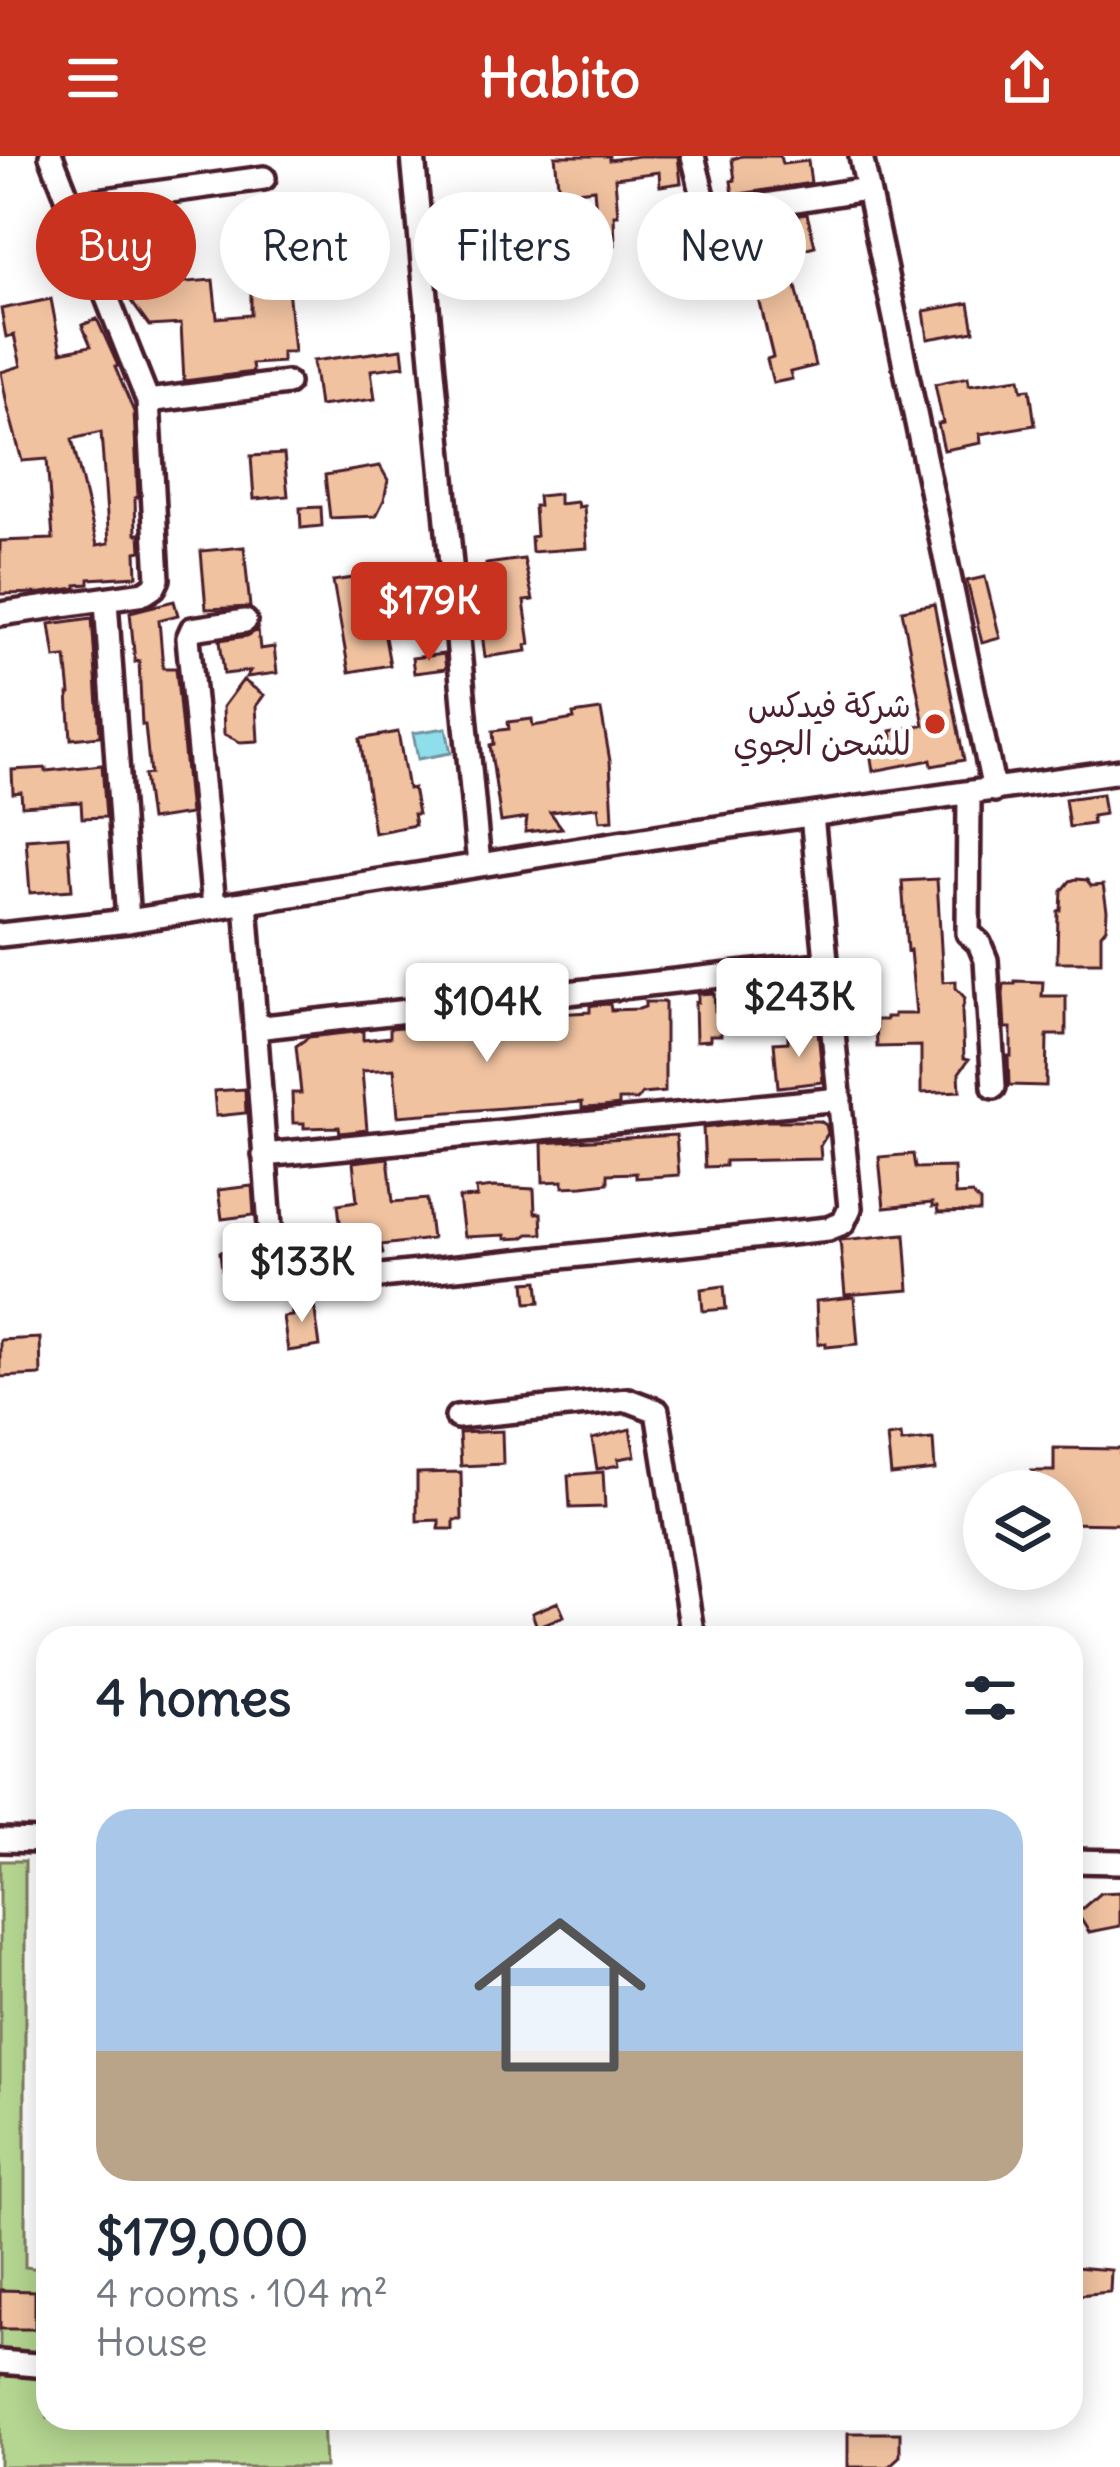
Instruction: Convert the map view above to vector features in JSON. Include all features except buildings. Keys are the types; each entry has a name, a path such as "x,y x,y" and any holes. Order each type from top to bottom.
{"street":[{"path":"51,156 64,192"},
{"path":"413,156 479,865"},
{"path":"693,156 706,208 716,213 866,189"},
{"path":"861,156 994,790"},
{"path":"163,192 264,178"},
{"path":"0,614 145,593 158,579 148,401 107,300"},
{"path":"148,401 287,383"},
{"path":"106,601 128,921"},
{"path":"214,906 188,638 192,629 245,621"},
{"path":"0,934 128,921 668,835 1120,771"},
{"path":"969,795 968,933 986,959 994,1087"},
{"path":"246,902 272,1267 280,1280 295,1285 828,1229 843,1223 850,1208 812,815"},
{"path":"256,1028 826,964"},
{"path":"265,1155 840,1099"},
{"path":"457,1417 628,1400 657,1411 691,1626"},
{"path":"0,1840 36,1841"},
{"path":"1083,1861 1120,1862"},
{"path":"0,2362 36,2365"}],"green space":[{"path":"0,1861 25,1861 25,2267 36,2268 36,2430 323,2430 325,2467 0,2467"}],"water":[{"path":"446,728 451,753 418,759 413,733"}],"place":[{"name":"شركة فيدكس للشحن الجوي","path":"935,724"}]}
